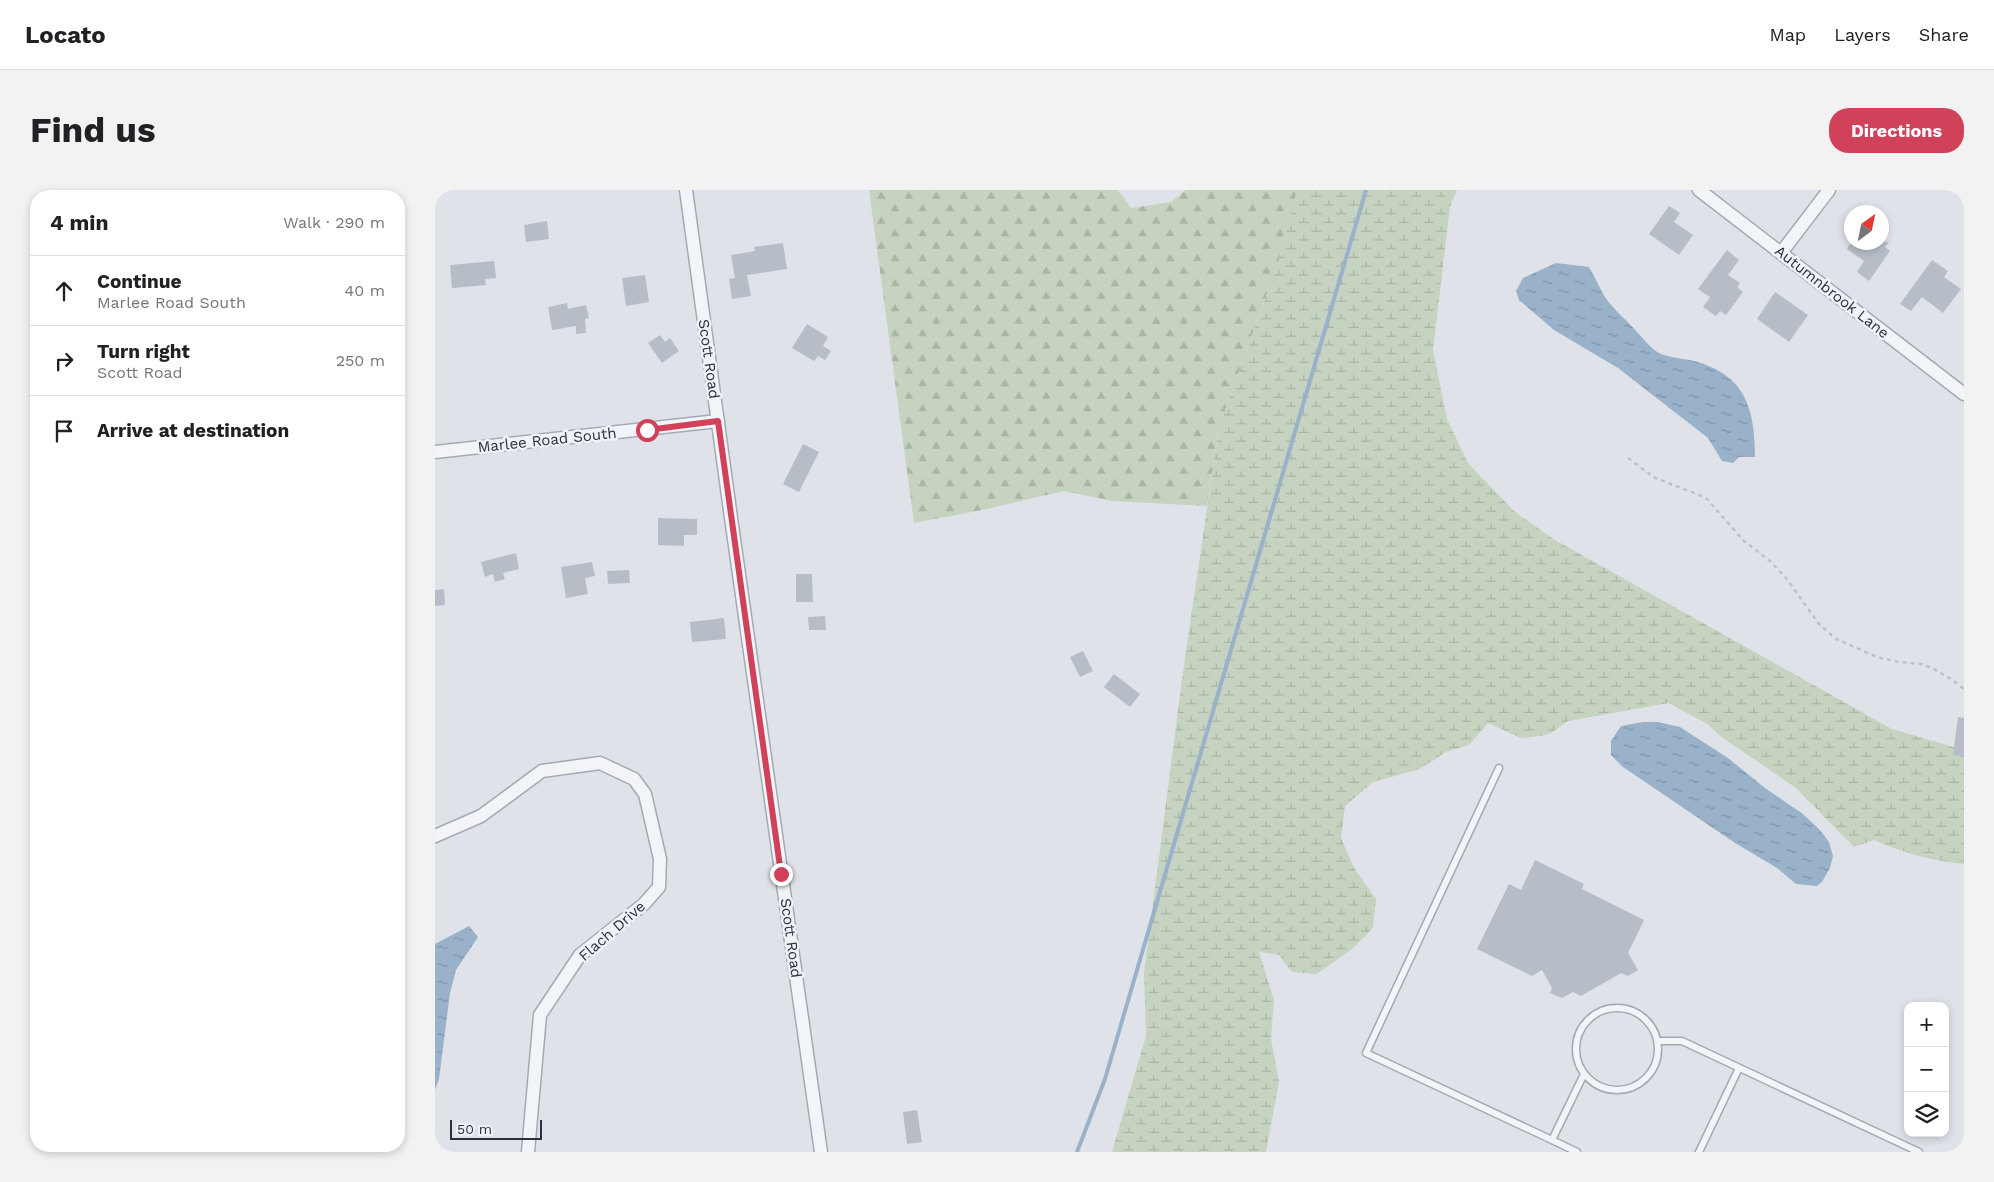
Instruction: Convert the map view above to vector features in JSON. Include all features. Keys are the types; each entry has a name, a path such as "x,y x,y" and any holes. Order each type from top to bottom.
{"street":[{"name":"Scott Road","path":"686,190 821,1152"},
{"name":"Autumnbrook Lane","path":"1699,190 1964,394"},
{"path":"1781,253 1829,190"},
{"name":"Marlee Road South","path":"435,452 718,421"},
{"name":"Flach Drive","path":"435,836 481,816 542,771 600,763 633,779 645,794 660,859 659,887 644,904 580,955 540,1014 528,1152"}],"lane":[{"path":"1499,768 1366,1053 1577,1152"},
{"path":"1619,1008 1633,1011 1655,1028 1658,1041 1658,1055 1654,1068 1646,1079 1634,1086 1621,1090 1607,1089 1594,1084 1584,1074 1578,1062 1575,1049 1578,1036 1584,1024 1594,1015 1606,1009 1619,1008"},
{"path":"1658,1041 1682,1041 1919,1152"},
{"path":"1699,1152 1739,1068"},
{"path":"1552,1140 1584,1074"}],"path":[{"path":"1628,458 1655,478 1707,499 1744,541 1771,562 1786,578 1815,620 1836,639 1877,656 1899,662 1921,664 1932,668 1964,689"}],"green space":[{"path":"869,190 1118,190 1131,208 1171,202 1186,190 1297,190 1278,263 1219,427 1207,506 1112,501 1064,491 914,523"},
{"path":"1297,190 1457,190 1450,207 1433,350 1447,419 1468,463 1515,512 1555,540 1892,729 1964,750 1964,864 1918,856 1874,840 1854,847 1796,788 1720,736 1709,725 1669,703 1568,721 1551,733 1541,736 1521,738 1488,723 1469,745 1446,752 1420,769 1373,782 1345,806 1341,838 1354,868 1376,899 1373,928 1352,949 1317,974 1292,972 1279,955 1259,952 1274,1000 1271,1039 1279,1082 1266,1152 1112,1152 1146,1036 1144,973 1183,672 1219,427 1278,263"}],"water":[{"path":"1556,263 1589,267 1610,304 1657,352 1712,367 1736,385 1744,396 1753,424 1755,457 1739,457 1733,463 1722,461 1708,438 1618,368 1554,330 1519,300 1516,291 1523,278"},
{"path":"1643,722 1658,722 1680,727 1728,758 1765,788 1803,814 1819,829 1829,842 1833,856 1830,868 1822,882 1817,886 1796,884 1777,868 1735,843 1623,767 1611,755 1611,741 1621,726"},
{"path":"469,926 478,937 456,970 450,993 439,1079 435,1090 435,944"}],"building":[{"path":"1669,206 1680,213 1674,222 1693,235 1679,255 1649,234"},
{"path":"547,221 549,239 526,242 524,225"},
{"path":"783,243 787,269 747,275 751,296 732,299 729,279 735,278 731,255 755,251 754,247"},
{"path":"1727,250 1739,260 1728,275 1740,283 1737,287 1743,292 1726,315 1720,311 1716,316 1703,307 1710,297 1698,289"},
{"path":"1848,250 1890,251 1869,281 1857,272 1864,261"},
{"path":"1932,260 1948,271 1944,277 1961,289 1943,313 1922,297 1911,311 1900,304"},
{"path":"494,261 496,278 485,279 486,285 452,288 450,265"},
{"path":"645,275 649,302 626,306 622,278"},
{"path":"1775,292 1808,315 1789,342 1757,319"},
{"path":"567,303 568,309 586,305 589,318 585,319 586,333 576,334 576,326 552,330 548,307"},
{"path":"807,324 828,337 823,346 831,351 825,360 818,356 814,361 792,348"},
{"path":"660,335 665,342 670,338 679,351 662,363 648,343"},
{"path":"803,444 819,452 799,492 783,484"},
{"path":"658,518 697,519 697,535 684,535 684,546 658,545"},
{"path":"516,553 519,569 503,573 505,579 495,582 493,574 485,577 481,562"},
{"path":"592,562 595,576 585,578 588,594 566,598 561,567"},
{"path":"629,570 630,583 608,584 607,571"},
{"path":"796,574 812,574 813,602 796,602"},
{"path":"444,589 445,605 435,606 435,590"},
{"path":"825,616 826,630 809,630 808,617"},
{"path":"724,618 726,639 692,642 690,622"},
{"path":"1083,651 1093,671 1080,677 1070,657"},
{"path":"1114,674 1140,694 1130,707 1104,687"},
{"path":"1958,717 1964,718 1964,757 1953,755"},
{"path":"1535,860 1584,884 1582,889 1644,920 1628,953 1638,970 1628,976 1621,973 1581,996 1573,992 1562,998 1550,993 1552,988 1542,970 1532,976 1477,949 1509,884 1521,890"},
{"path":"917,1110 922,1142 907,1144 903,1112"}],"waterway":[{"path":"1077,1152 1105,1079 1366,190"}],"route":[{"path":"647,430 718,421 781,874"}]}
